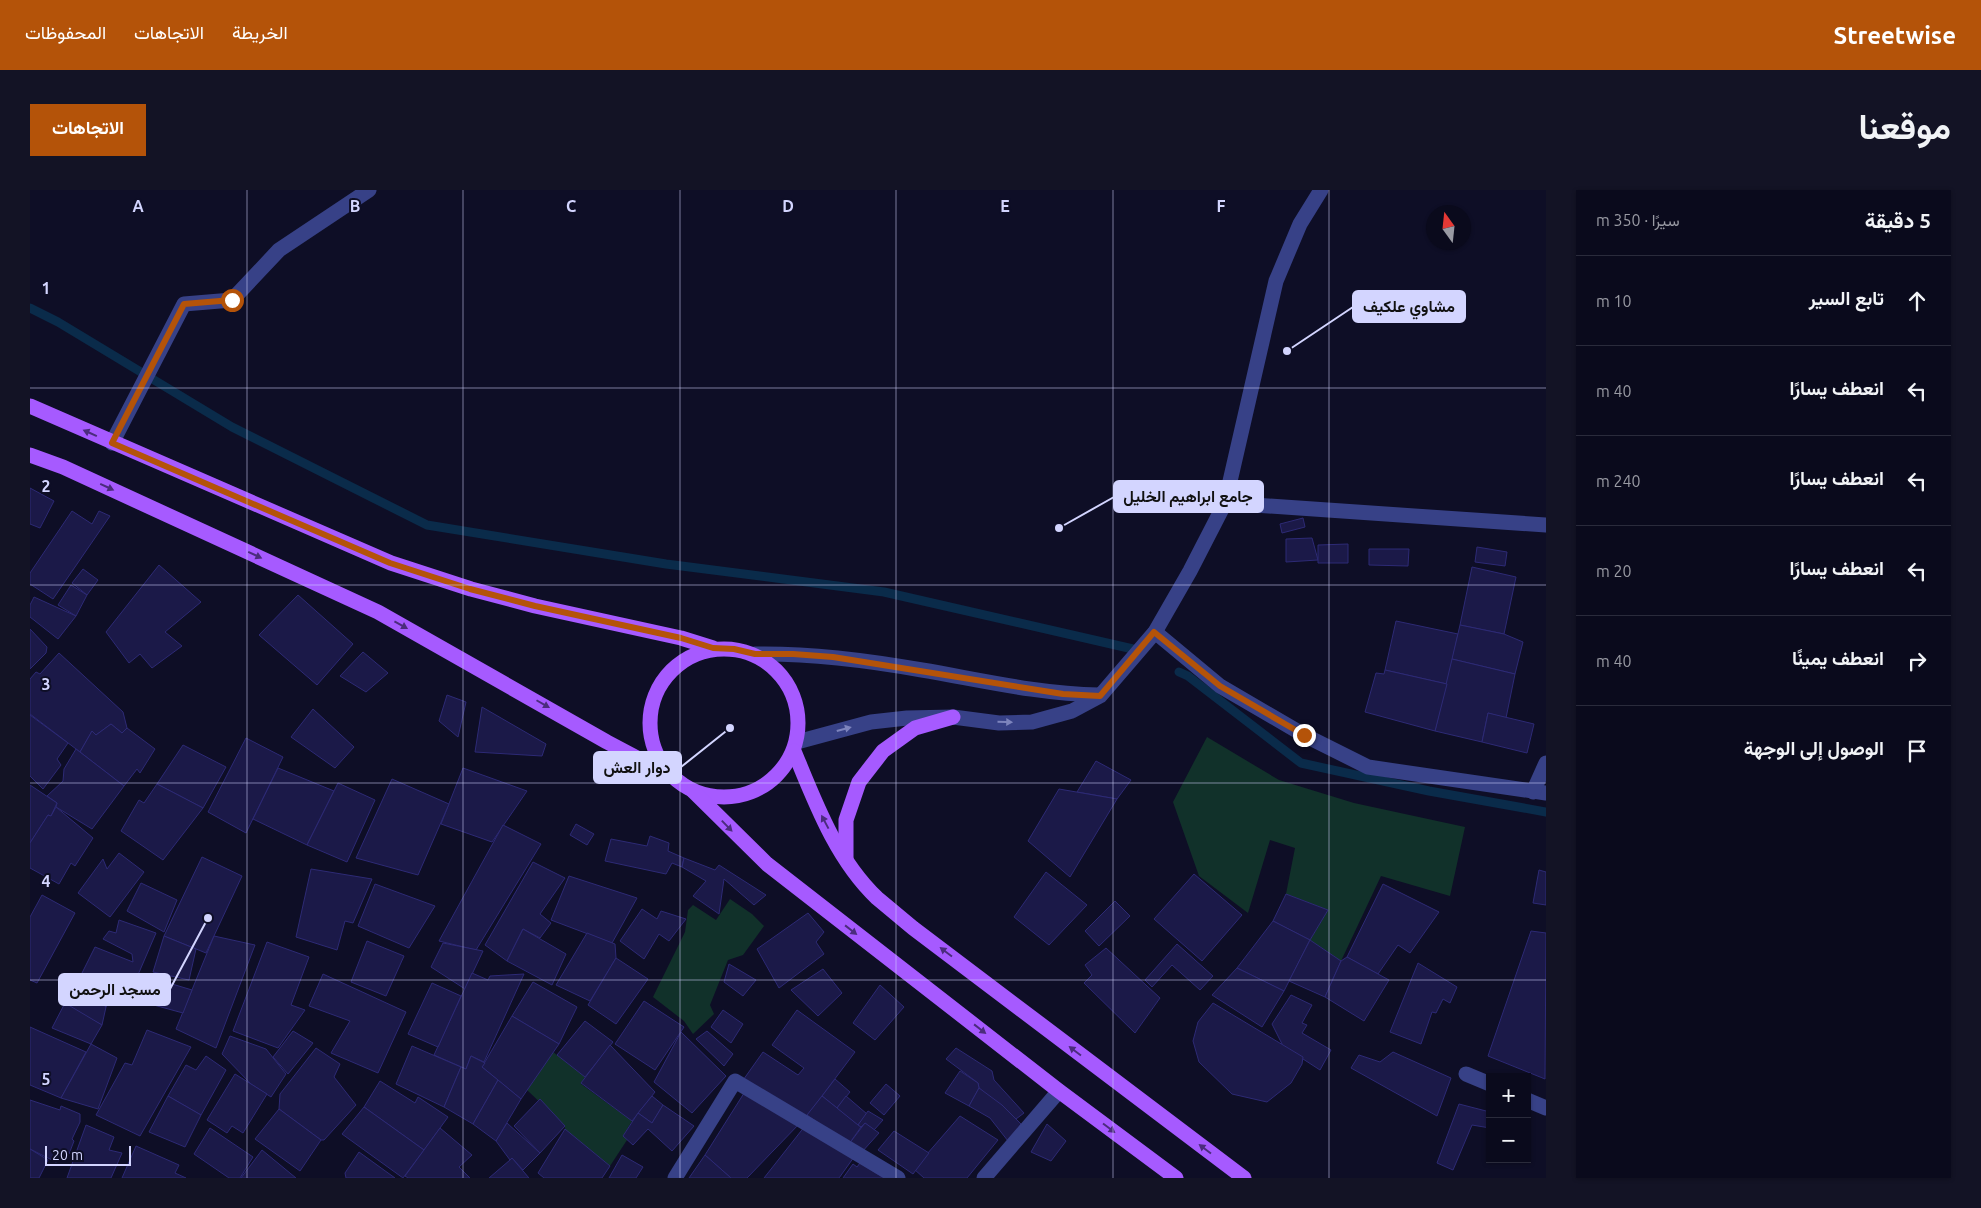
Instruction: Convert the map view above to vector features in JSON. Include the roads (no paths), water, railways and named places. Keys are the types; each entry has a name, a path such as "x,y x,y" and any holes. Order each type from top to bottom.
{"main road":[{"path":"30,406 390,563 526,604 681,638 713,648 734,649 755,654 773,666 787,682 796,700 799,721 795,746 779,773 770,782 752,792 733,797 712,797 693,791"},
{"path":"30,455 63,467 378,612 607,742 671,776 693,791 767,864 1059,1091 1176,1178"},
{"path":"671,776 657,757 650,734 650,711 657,688 671,670 690,656 713,648"},
{"path":"846,859 846,820 859,782 882,751 915,728 953,717"},
{"path":"795,746 824,822 846,859 876,897 913,928 1244,1178"}],"street":[{"path":"112,443 184,304 232,300 279,250 369,190"},
{"path":"795,746 871,722 907,718 953,717 999,723 1032,722 1072,711 1100,696 1154,632 1190,571 1225,503 1276,281 1300,224 1321,190"},
{"path":"1225,503 1546,525"},
{"path":"1154,632 1220,686 1304,735 1368,767 1540,793 1546,762"},
{"path":"755,654 833,657 921,670 1026,689 1100,696"},
{"path":"1466,1074 1486,1082"},
{"path":"675,1178 735,1081 898,1178"},
{"path":"984,1178 1059,1091"},
{"path":"1531,1102 1546,1108"}],"waterway":[{"path":"30,308 58,322 232,427 427,525 666,564 884,592 1133,649"},
{"path":"1179,672 1188,676 1301,763 1429,791 1546,812"}],"place":[{"name":"مشاوي علكيف","path":"1287,351"},
{"name":"جامع ابراهيم الخليل","path":"1059,528"},
{"name":"دوار العش","path":"730,728"},
{"name":"مسجد الرحمن","path":"208,918"}]}
